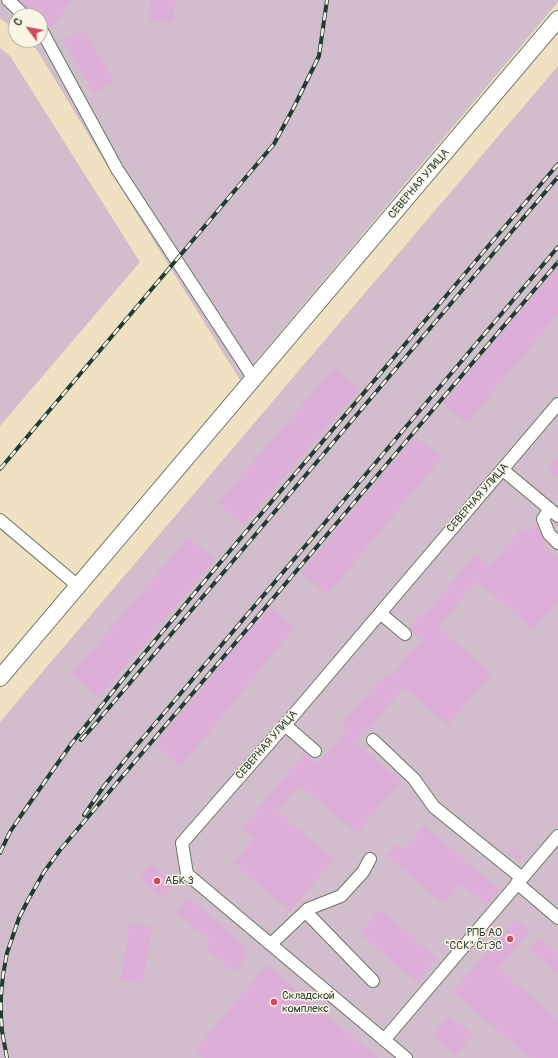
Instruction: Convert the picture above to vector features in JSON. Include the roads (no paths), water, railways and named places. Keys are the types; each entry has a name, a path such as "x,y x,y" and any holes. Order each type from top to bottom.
{"main road":[{"name":"СЕВЕРНАЯ УЛИЦА","path":"0,678 558,19"}],"street":[{"path":"8,0 17,8"},
{"path":"48,42 118,169 254,379"},
{"name":"СЕВЕРНАЯ УЛИЦА","path":"406,1058 187,874 182,843 558,404"},
{"path":"503,470 554,513 543,520 549,534 558,544"},
{"path":"0,520 78,586"},
{"path":"380,613 405,634"},
{"path":"285,724 315,751"},
{"path":"373,740 414,779 434,807 519,881 558,918"},
{"path":"384,1040 558,836"},
{"path":"271,944 308,909 341,896 363,872 370,859"},
{"path":"306,912 373,981"}],"railway":[{"path":"0,469 274,144 319,56 327,0"},
{"path":"0,853 10,832 72,743 122,680 558,164"},
{"path":"81,740 558,177"},
{"path":"84,815 104,786 137,745 558,247"},
{"path":"7,1058 2,1031 1,1015 3,975 7,953 19,918 44,872 60,850 558,262"}],"place":[{"name":"АБК 3","path":"157,881"},
{"name":"РПБ АО \"ССК\" СтЭС","path":"510,939"},
{"name":"Складской комплекс","path":"274,1002"}]}
